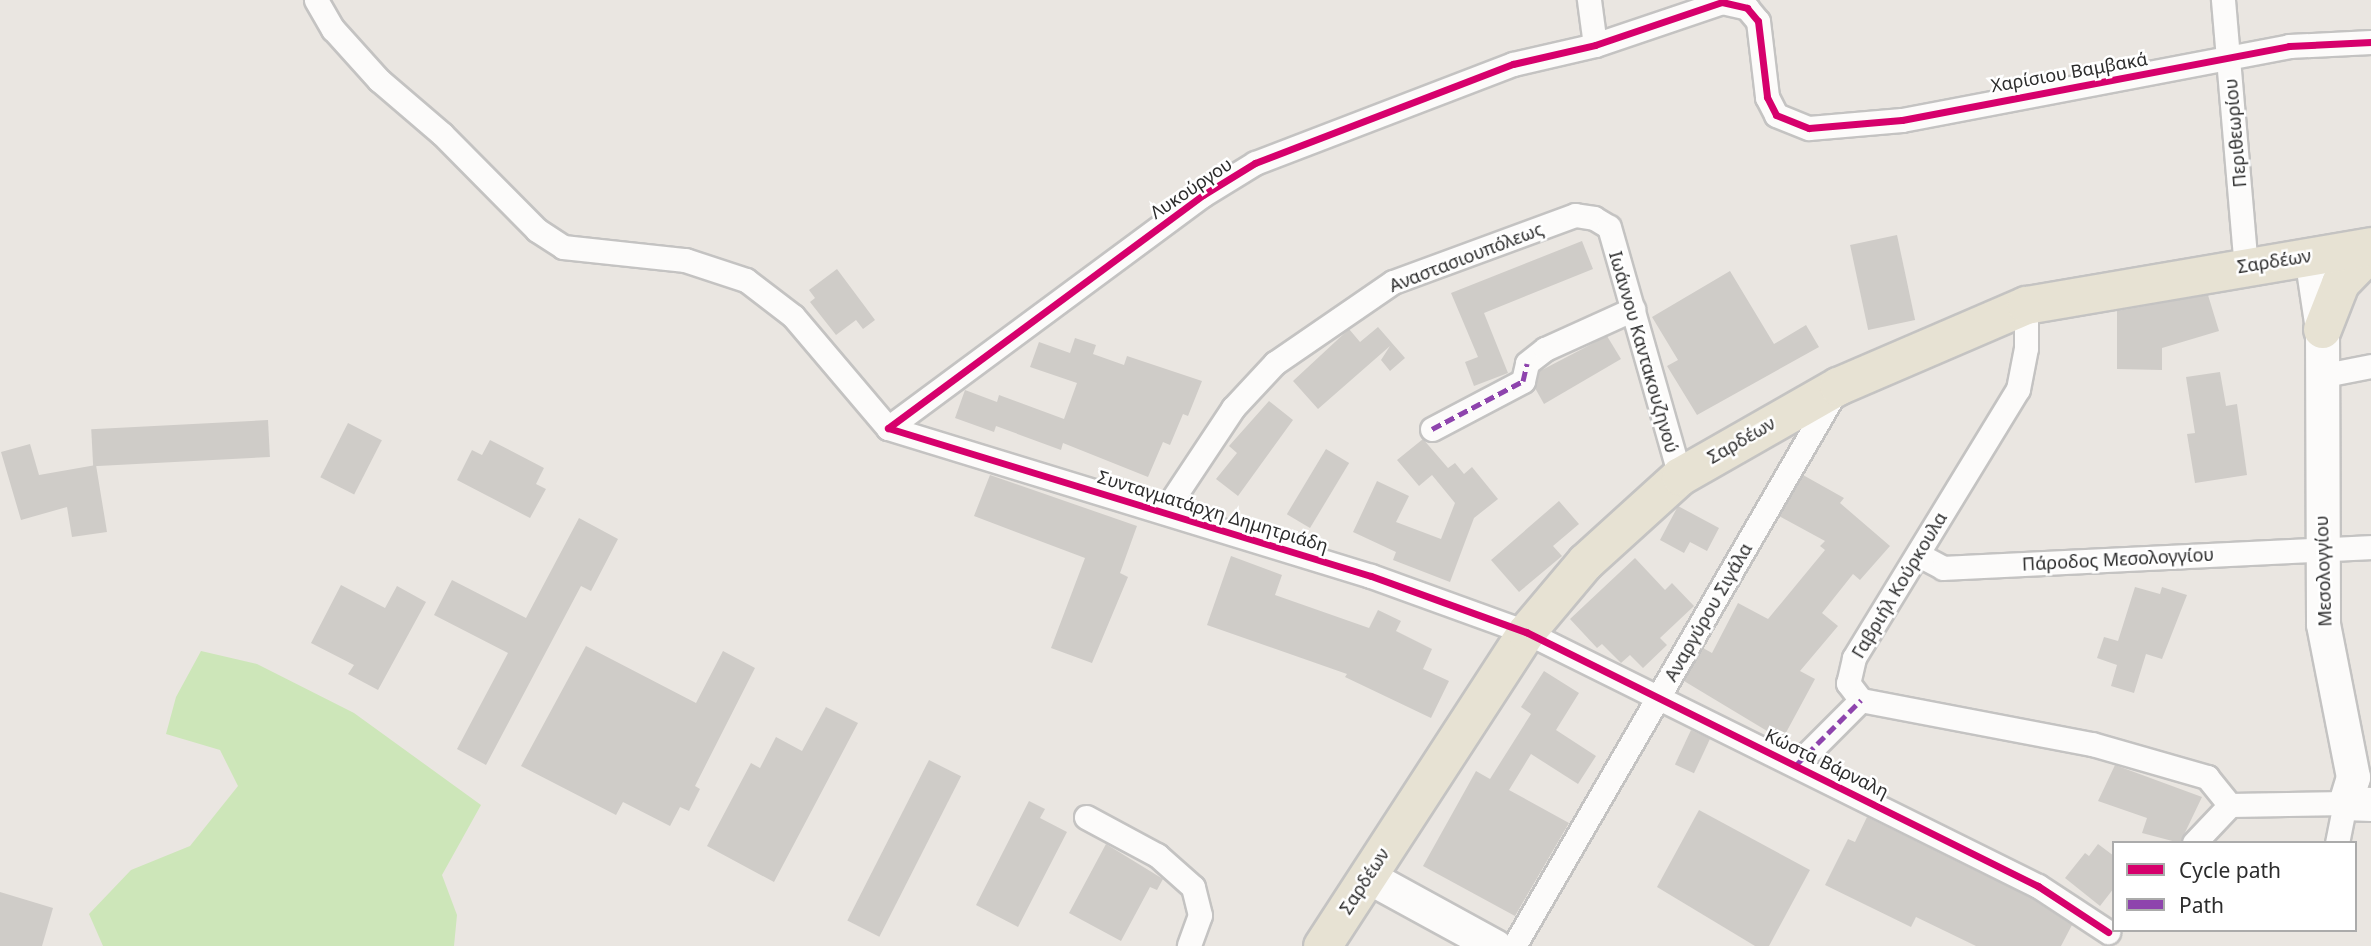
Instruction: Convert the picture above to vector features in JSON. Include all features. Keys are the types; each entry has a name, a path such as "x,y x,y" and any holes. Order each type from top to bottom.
{"main road":[{"name":"Σαρδέων","path":"1322,946 1526,632 1585,562 1680,476 1838,386 2026,305 2301,257 2371,249"},
{"path":"2322,330 2340,283 2371,249"}],"street":[{"path":"316,0 333,29 379,80 442,134 537,230 563,247 684,260 746,280 793,316 888,428"},
{"path":"1589,0 1595,45"},
{"name":"Περιθεωρίου","path":"2223,0 2246,266"},
{"name":"Λυκούργου","path":"888,428 1203,195 1255,163 1513,64 1595,45 1722,2 1747,8 1758,21 1767,97 1776,115"},
{"name":"Χαρίσιου Βαμβακά","path":"1776,115 1809,128 1902,120 2289,46 2371,42"},
{"name":"Αναστασιουπόλεως","path":"1164,512 1233,408 1275,363 1393,282 1575,215 1594,218 1609,227"},
{"name":"Ιωάννου Καντακουζηνού","path":"1609,227 1680,476"},
{"name":"Μεσολογγίου","path":"2301,257 2322,330 2320,547 2323,624 2360,790"},
{"name":"Μεσολογγίου","path":"2301,257 2304,330 2320,376"},
{"name":"Γαβριήλ Κούρκουλα","path":"1861,700 1848,683 1848,671 2018,389 2026,348 2026,305"},
{"path":"1433,429 1523,381 1527,363 1586,327 1633,309"},
{"path":"2320,376 2371,366"},
{"name":"Αναργύρου Σιγάλα","path":"1514,946 1838,386"},
{"name":"Συνταγματάρχη Δημητριάδη","path":"888,428 1371,576 1526,632"},
{"name":"Πάροδος Μεσολογγίου","path":"1919,555 1943,568 2320,547 2371,547"},
{"name":"Κώστα Βάρναλη","path":"1526,632 2038,886 2106,935"},
{"path":"1796,765 1861,700 2092,744 2207,777 2230,805"},
{"path":"2196,841 2230,805 2360,790"},
{"path":"2338,841 2360,790"},
{"path":"1086,817 1157,855 1193,887 1200,915 1189,946"},
{"path":"1361,886 1447,946"},
{"path":"1361,886 1495,946"}],"green space":[{"path":"201,651 257,664 354,713 481,805 442,875 457,915 454,946 103,946 89,914 131,870 190,846 238,786 220,750 166,734 176,697"}],"building":[{"path":"1897,235 1915,320 1868,330 1850,245"},
{"path":"1582,241 1593,269 1484,313 1508,373 1474,386 1465,362 1478,357 1451,293"},
{"path":"837,269 875,320 863,329 856,320 836,335 810,302 815,298 809,290"},
{"path":"1730,271 1774,344 1806,325 1819,347 1697,415 1667,366 1678,360 1652,317"},
{"path":"2208,295 2219,331 2162,348 2162,370 2117,369 2117,311"},
{"path":"1378,327 1405,358 1390,371 1381,360 1390,346 1318,409 1293,381 1349,329 1360,342"},
{"path":"1607,336 1621,359 1544,404 1535,388 1540,371"},
{"path":"1075,338 1096,345 1093,354 1124,365 1127,356 1202,381 1188,416 1183,414 1170,445 1163,442 1148,477 1063,443 1061,450 996,426 994,432 955,418 965,390 997,402 999,395 1064,419 1077,383 1030,367 1039,342 1070,353"},
{"path":"2220,372 2226,406 2237,404 2247,475 2195,483 2187,434 2195,433 2186,377"},
{"path":"1269,401 1293,420 1238,496 1216,479 1237,453 1229,446"},
{"path":"268,420 270,457 93,466 91,429"},
{"path":"348,423 382,440 354,495 320,477"},
{"path":"1423,439 1448,468 1455,463 1464,474 1472,467 1498,499 1474,518 1450,582 1393,560 1396,552 1353,532 1377,481 1409,496 1396,522 1441,539 1455,503 1432,475 1419,486 1397,460"},
{"path":"490,440 544,468 536,484 546,489 530,518 457,480 472,450 482,455"},
{"path":"30,444 39,475 96,465 107,532 72,537 67,507 21,520 1,452"},
{"path":"1326,449 1349,463 1310,528 1287,514"},
{"path":"990,475 1137,526 1120,573 1128,577 1092,663 1051,648 1085,558 974,516"},
{"path":"1803,475 1844,498 1840,503 1890,546 1860,580 1853,574 1822,613 1838,626 1800,671 1815,679 1782,740 1684,681 1703,648 1712,653 1738,603 1768,619 1825,550 1820,546 1825,541 1779,516"},
{"path":"1559,501 1579,524 1553,546 1562,556 1519,592 1491,560"},
{"path":"1678,506 1719,528 1707,551 1690,542 1684,553 1660,540"},
{"path":"579,518 618,539 591,591 581,586 486,765 457,749 508,653 434,615 452,580 526,618"},
{"path":"1231,556 1282,575 1275,595 1369,628 1378,610 1401,621 1396,631 1432,649 1423,669 1449,681 1431,718 1345,677 1347,674 1207,625"},
{"path":"1635,558 1665,590 1672,583 1694,606 1660,638 1667,645 1643,668 1630,655 1621,663 1602,644 1597,648 1570,619"},
{"path":"341,585 385,608 397,586 426,602 378,690 348,674 354,665 311,643"},
{"path":"2135,587 2160,594 2162,587 2187,595 2162,659 2146,654 2134,693 2111,686 2117,665 2097,658 2104,637 2118,641"},
{"path":"586,646 696,703 723,651 755,668 695,786 700,789 689,811 680,807 670,826 623,802 616,815 521,766"},
{"path":"1544,671 1579,693 1556,730 1596,756 1578,784 1531,754 1509,790 1569,823 1515,916 1423,866 1476,771 1490,779 1531,714 1521,707"},
{"path":"826,707 858,723 774,882 707,846 751,763 760,768 776,737 802,751"},
{"path":"1691,730 1710,739 1694,773 1675,764"},
{"path":"929,760 961,776 879,937 847,920"},
{"path":"2115,765 2202,797 2181,841 2142,833 2147,818 2098,801"},
{"path":"1029,801 1045,809 1040,818 1067,832 1018,927 976,905"},
{"path":"1699,810 1810,870 1769,946 1755,946 1657,887"},
{"path":"1867,817 2031,898 2072,925 2061,946 1976,946 1916,917 1911,927 1825,885 1848,839 1855,842"},
{"path":"1106,844 1163,879 1157,890 1150,887 1121,941 1069,913"},
{"path":"2098,844 2112,854 2112,891 2100,906 2065,878 2085,853 2089,856"},
{"path":"0,892 53,908 42,946 0,946"}],"marked path":[{"path":"1432,429 1523,381 1527,363"},
{"path":"1796,765 1861,700"}],"cycle path":[{"path":"888,428 1203,195 1255,163 1513,64 1595,45 1722,2 1747,8 1758,21 1767,97 1776,115 1809,128 1902,120 2289,46 2371,42"},
{"path":"888,428 1371,576 1526,632 2038,886 2108,932"}]}
